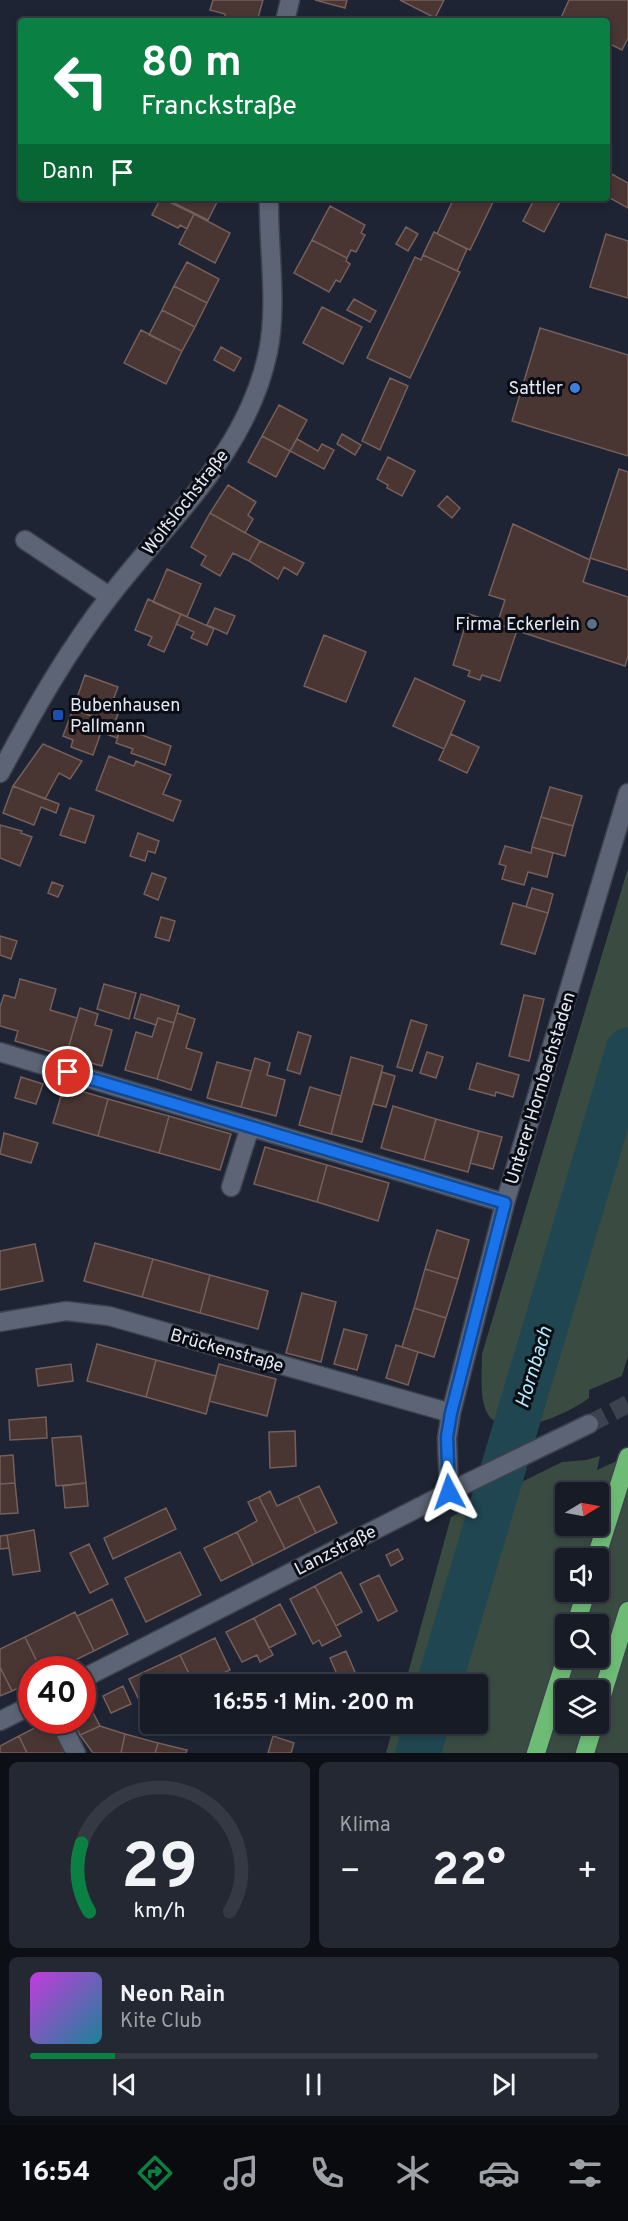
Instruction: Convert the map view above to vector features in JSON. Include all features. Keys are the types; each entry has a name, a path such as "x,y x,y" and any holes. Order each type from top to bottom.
{"highway":[{"path":"599,1548 628,1457"},
{"path":"607,1680 628,1611"},
{"path":"536,1753 563,1668"},
{"path":"585,1753 591,1734"}],"street":[{"path":"286,18 290,0"},
{"name":"Wolfslochstraße","path":"0,773 77,641 110,596 219,464 256,394 269,350 272,310 269,201"},
{"path":"25,540 110,596"},
{"name":"Unterer Hornbachstaden","path":"452,1490 447,1437 451,1413 505,1203 628,793"},
{"path":"0,1052 505,1203"},
{"path":"231,1187 249,1127"},
{"name":"Brückenstraße","path":"0,1322 66,1311 109,1316 451,1413"},
{"name":"Lanzstraße","path":"96,1672 452,1490 589,1424"},
{"path":"0,1721 18,1712"},
{"path":"66,1734 76,1753"}],"green space":[{"path":"628,868 628,1356 622,1376 589,1390 589,1398 579,1405 533,1424 502,1425 491,1418 484,1405 482,1354"},
{"path":"600,1456 597,1470 628,1456 628,1753 386,1753 391,1734 488,1734 488,1674 408,1674 451,1517 562,1462"}],"building":[{"path":"213,0 263,0 258,18 228,18 225,17 225,14 210,10"},
{"path":"315,0 347,0 345,8"},
{"path":"400,0 444,0 435,18"},
{"path":"569,0 628,0 628,38 622,50 610,44 610,18 561,18"},
{"path":"610,173 628,183 628,208 610,198"},
{"path":"159,201 167,201 194,214 187,229 180,225 178,228 152,215"},
{"path":"170,201 218,201 208,220"},
{"path":"453,201 494,201 470,250 437,234"},
{"path":"533,201 560,201 544,232 523,221"},
{"path":"330,206 365,225 361,233 365,235 356,252 351,250 347,258 312,240"},
{"path":"194,214 230,233 215,263 179,244"},
{"path":"406,227 418,234 408,251 396,244"},
{"path":"434,232 467,249 457,271 423,255"},
{"path":"606,234 628,241 628,298 590,287"},
{"path":"312,240 347,258 346,261 350,264 340,282 336,280 329,292 294,273"},
{"path":"423,255 460,272 410,378 367,358 415,257 421,260"},
{"path":"187,262 219,279 207,303 174,286"},
{"path":"174,286 207,303 195,327 162,310"},
{"path":"354,299 376,311 370,322 347,310"},
{"path":"322,307 362,327 343,364 303,343"},
{"path":"162,310 195,327 182,351 149,335"},
{"name":"Sattler","path":"540,328 628,355 628,456 512,421"},
{"path":"141,330 182,351 166,384 124,363"},
{"path":"221,347 241,358 234,371 214,360"},
{"path":"390,378 408,386 380,450 362,441"},
{"path":"279,405 307,420 290,451 262,436"},
{"path":"342,434 361,445 355,455 337,444"},
{"path":"262,436 290,451 276,477 248,462"},
{"path":"297,439 318,451 322,444 334,450 324,469 290,451"},
{"path":"388,457 415,471 402,496 387,488 388,485 377,479"},
{"path":"619,469 628,472 628,570 590,558"},
{"path":"228,485 256,502 248,515 253,519 245,533 210,513"},
{"path":"447,496 460,508 452,518 438,506"},
{"path":"210,513 260,541 249,561 233,553 220,576 201,565 206,556 191,547"},
{"path":"513,524 590,560 583,582 628,597 628,656 625,666 497,624 505,600 489,595"},
{"path":"260,541 304,563 297,575 284,567 278,579 249,561"},
{"path":"167,569 201,584 187,617 153,602"},
{"path":"148,599 181,614 164,652 148,645 152,637 135,630"},
{"path":"215,608 235,616 227,634 207,625"},
{"path":"181,614 214,629 207,645 191,638 194,632 176,624"},
{"path":"469,614 517,630 500,681 482,675 480,680 468,676 470,671 453,665"},
{"path":"324,635 366,652 346,702 304,686"},
{"path":"85,675 118,687 109,711 118,714 114,725 73,709"},
{"path":"415,678 465,701 444,749 393,726"},
{"path":"73,709 105,721 93,755 71,747 73,740 63,736"},
{"path":"105,721 121,727 117,738 101,732"},
{"path":"121,727 171,746 165,765 131,753 133,749 116,743"},
{"path":"451,734 479,747 467,773 439,760"},
{"path":"43,744 82,761 70,779 59,773 45,799 13,786"},
{"path":"109,756 134,766 136,761 171,775 163,794 181,801 173,821 96,790"},
{"path":"13,786 59,804 56,813 41,807 34,825 3,813"},
{"path":"550,787 582,796 573,826 541,817"},
{"path":"70,808 94,816 85,843 60,835"},
{"path":"541,817 573,826 565,856 532,847"},
{"path":"0,825 22,831 21,833 32,837 20,866 0,858"},
{"path":"138,833 159,841 155,853 148,851 145,861 130,856"},
{"path":"505,846 531,853 532,847 553,853 547,877 528,872 524,885 502,879 506,866 499,864"},
{"path":"152,873 166,878 158,900 144,894"},
{"path":"52,882 63,886 58,897 48,893"},
{"path":"532,888 553,894 548,913 526,907"},
{"path":"513,903 548,913 535,954 501,944"},
{"path":"161,917 175,921 169,941 155,937"},
{"path":"0,936 17,941 11,959 0,955"},
{"path":"20,979 56,989 50,1010 77,1018 66,1056 15,1041 18,1031 0,1026 0,1007 4,995 15,998"},
{"path":"104,984 136,993 129,1019 97,1009"},
{"path":"141,994 179,1006 174,1023 158,1018 156,1025 134,1018"},
{"path":"524,995 544,999 529,1061 509,1056"},
{"path":"80,1008 98,1014 95,1025 112,1030 102,1066 66,1056"},
{"path":"177,1013 195,1019 186,1048 202,1053 191,1090 157,1079"},
{"path":"158,1018 174,1023 157,1079 125,1070 136,1032 152,1037"},
{"path":"411,1020 427,1025 412,1071 397,1067"},
{"path":"298,1032 311,1036 300,1074 287,1070"},
{"path":"427,1052 443,1057 436,1078 420,1073"},
{"path":"351,1057 383,1066 362,1142 331,1134"},
{"path":"255,1058 270,1063 267,1075 285,1080 276,1116 241,1107"},
{"path":"217,1062 251,1071 241,1107 207,1098"},
{"path":"477,1063 519,1075 513,1097 496,1092 495,1096 469,1089"},
{"path":"382,1072 395,1076 386,1107 373,1104"},
{"path":"21,1077 43,1084 36,1104 15,1098"},
{"path":"64,1086 108,1099 98,1136 53,1123"},
{"path":"310,1087 341,1096 331,1134 299,1125"},
{"path":"108,1099 169,1116 159,1153 98,1136"},
{"path":"393,1106 436,1119 424,1160 381,1148"},
{"path":"169,1116 231,1134 220,1170 159,1153"},
{"path":"436,1119 479,1131 468,1172 424,1160"},
{"path":"479,1131 502,1137 493,1169 470,1163"},
{"path":"4,1133 38,1143 31,1163 0,1154"},
{"path":"265,1147 327,1165 317,1202 254,1184"},
{"path":"327,1165 389,1183 378,1221 317,1202"},
{"path":"437,1230 469,1240 458,1279 425,1269"},
{"path":"95,1243 153,1259 142,1297 84,1281"},
{"path":"35,1244 43,1281 0,1290 0,1251"},
{"path":"153,1259 210,1275 200,1313 142,1297"},
{"path":"425,1269 458,1279 446,1318 414,1308"},
{"path":"210,1275 268,1291 258,1329 200,1313"},
{"path":"302,1293 336,1302 321,1362 286,1353"},
{"path":"414,1308 446,1318 434,1357 402,1347"},
{"path":"344,1329 367,1335 357,1370 334,1364"},
{"path":"97,1344 156,1360 146,1397 87,1381"},
{"path":"396,1345 418,1352 408,1385 386,1378"},
{"path":"156,1360 216,1376 206,1414 146,1397"},
{"path":"71,1364 73,1381 38,1386 36,1369"},
{"path":"219,1364 276,1379 267,1416 209,1401"},
{"path":"46,1417 47,1438 10,1440 9,1420"},
{"path":"295,1431 296,1466 270,1468 269,1432"},
{"path":"81,1436 86,1483 56,1486 52,1438"},
{"path":"13,1455 15,1483 0,1484 0,1456"},
{"path":"15,1483 18,1513 0,1514 0,1484"},
{"path":"86,1483 88,1506 65,1508 63,1486"},
{"path":"319,1486 337,1523 316,1533 298,1496"},
{"path":"270,1491 277,1506 298,1496 316,1533 285,1549 259,1497"},
{"path":"259,1497 285,1549 253,1565 237,1532 257,1521 248,1502"},
{"path":"166,1508 176,1529 113,1559 104,1538"},
{"path":"34,1530 40,1571 13,1575 7,1535"},
{"path":"237,1532 253,1565 221,1581 204,1548"},
{"path":"7,1535 9,1548 0,1549 0,1536"},
{"path":"89,1544 108,1584 90,1593 70,1553"},
{"path":"398,1549 403,1559 391,1566 386,1555"},
{"path":"180,1552 201,1595 146,1622 125,1578"},
{"path":"341,1572 362,1612 336,1626 315,1586"},
{"path":"379,1575 397,1611 378,1621 360,1584"},
{"path":"315,1586 341,1636 322,1646 319,1640 313,1644 290,1599"},
{"path":"112,1599 128,1634 94,1651 77,1616"},
{"path":"280,1604 296,1634 269,1648 254,1618"},
{"path":"75,1612 94,1651 84,1656 34,1656 25,1637"},
{"path":"254,1618 273,1655 260,1662 257,1655 242,1662 226,1632"},
{"path":"25,1637 34,1656 18,1656 18,1688 12,1691 0,1667 0,1649"},
{"path":"215,1638 230,1670 222,1674 189,1674 180,1655"},
{"path":"346,1651 355,1672 337,1674 330,1658"},
{"path":"180,1655 189,1674 140,1674 140,1702 129,1679"},
{"path":"0,1667 12,1691 0,1696"},
{"path":"123,1686 131,1704 111,1713 103,1696"},
{"path":"100,1726 125,1734 121,1753 93,1753 80,1735 96,1734 96,1728"},
{"path":"57,1734 66,1753 27,1753 19,1736"},
{"path":"125,1734 158,1743 155,1753 121,1753"},
{"path":"19,1736 27,1753 0,1753 0,1746"},
{"path":"273,1736 294,1743 291,1753 268,1753"},
{"path":"158,1743 187,1750 186,1753 155,1753"}],"waterway":[{"name":"Hornbach","path":"442,1674 628,1050"},
{"name":"Hornbach","path":"418,1753 424,1734"}],"tunnel":[{"path":"589,1424 628,1404"}],"place":[{"name":"Sattler","path":"575,388"},
{"name":"Firma Eckerlein","path":"592,624"},
{"name":"Bubenhausen Pallmann","path":"58,715"}],"route":[{"path":"68,1072 505,1203 451,1413 447,1437 449,1492"}]}
